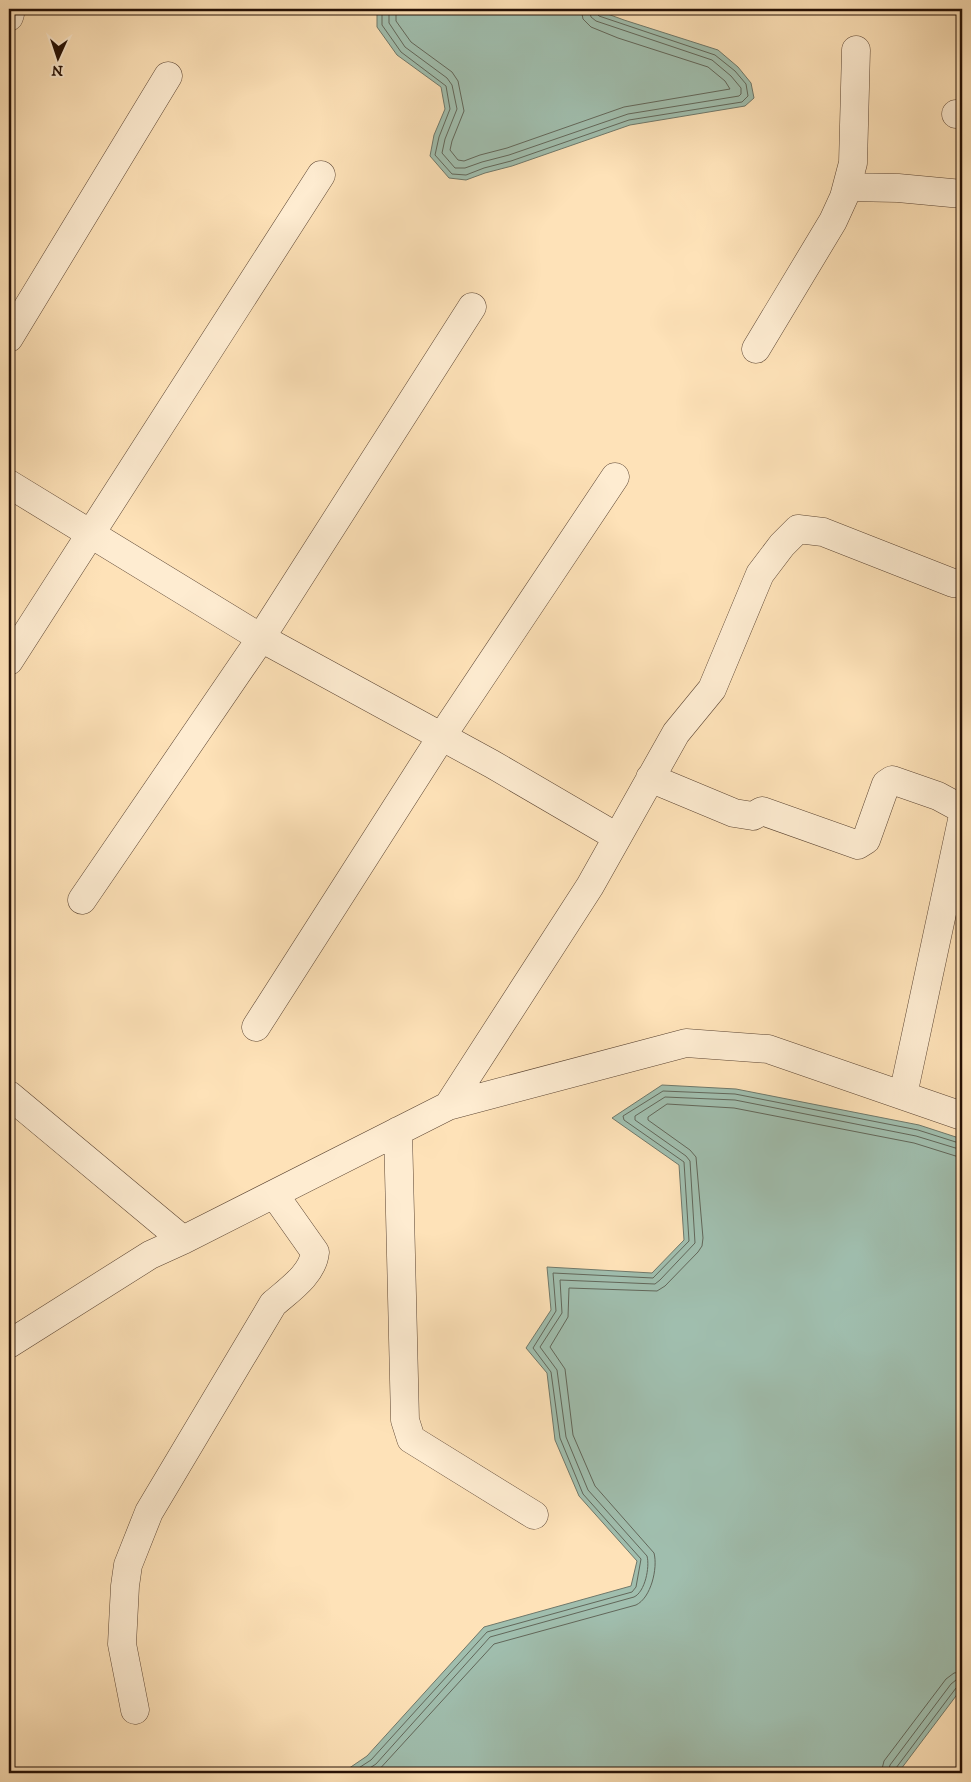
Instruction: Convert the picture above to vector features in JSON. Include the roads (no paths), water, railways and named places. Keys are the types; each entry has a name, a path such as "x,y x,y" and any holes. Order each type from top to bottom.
{"street":[{"path":"756,349 833,221 847,187 854,163 856,50"},
{"path":"9,338 168,76"},
{"path":"9,662 322,175"},
{"path":"847,187 898,188 962,194"},
{"path":"82,900 261,638 472,308"},
{"path":"256,1027 442,736 615,477"},
{"path":"9,484 261,638 442,736 617,837"},
{"path":"448,1106 590,886 676,733 712,689 760,574 782,545 798,529 824,532 953,583 962,584"},
{"path":"650,778 734,813 753,816 762,811 858,845 866,840 886,784 892,780 938,796 962,809"},
{"path":"903,1095 962,820"},
{"path":"9,1344 150,1255 448,1106 686,1044 768,1049 962,1116"},
{"path":"9,1095 183,1240"},
{"path":"398,1131 404,1420 411,1439 534,1515"},
{"path":"135,1710 122,1644 125,1586 128,1565 149,1512 273,1304 300,1280 314,1261 315,1252 274,1194"}],"water":[{"path":"377,9 594,9 718,50 738,67 751,83 754,98 745,106 630,125 466,180 449,178 430,156 434,135 445,109 441,87 397,55 377,27"},
{"path":"662,1085 736,1089 919,1125 962,1139 962,1688 898,1773 342,1773 367,1756 484,1627 631,1586 637,1561 579,1496 555,1440 547,1373 526,1348 551,1310 547,1267 652,1273 684,1240 679,1165 612,1118"}]}
